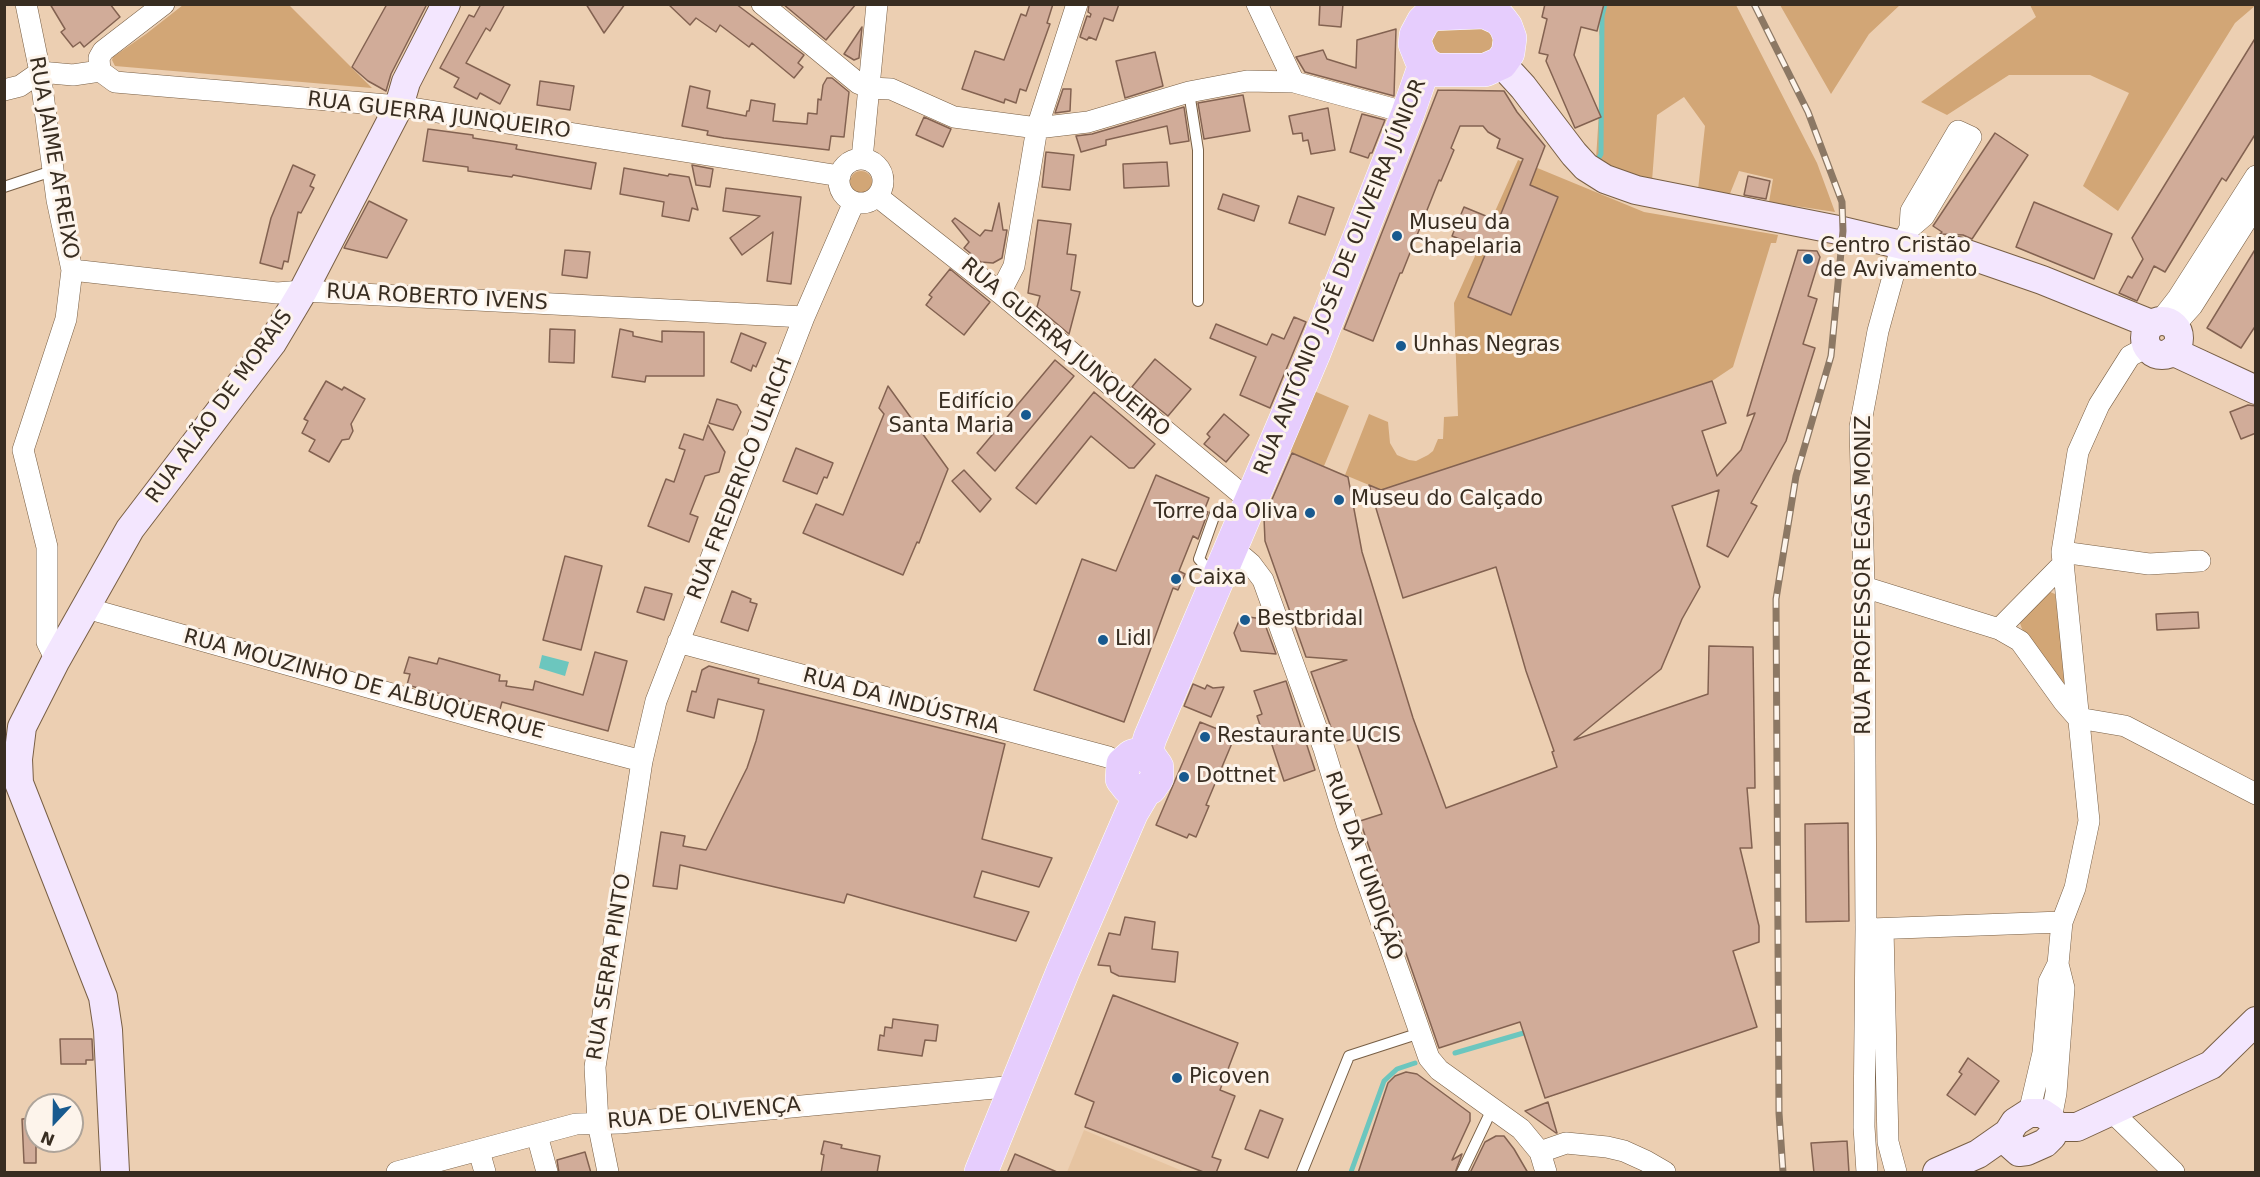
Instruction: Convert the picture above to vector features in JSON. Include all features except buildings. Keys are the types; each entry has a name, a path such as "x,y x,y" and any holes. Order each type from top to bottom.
{"main road":[{"name":"RUA ANTÓNIO JOSÉ DE OLIVEIRA JÚNIOR","path":"1422,12 1433,14 1485,12 1494,15 1504,12 1510,38 1508,53 1501,63 1485,70 1436,70 1425,64 1418,53 1415,44 1422,12"},
{"name":"RUA ANTÓNIO JOSÉ DE OLIVEIRA JÚNIOR","path":"963,1173 1007,1087 1132,812 1134,773 1314,353 1425,64"},
{"name":"RUA ANTÓNIO JOSÉ DE OLIVEIRA JÚNIOR","path":"981,1173 1007,1087"}],"street":[{"name":"RUA JAIME AFREIXO","path":"26,4 40,72 52,171 72,270 66,319 22,450 47,547 47,642 56,660"},
{"path":"4,90 20,86 40,72 73,75 100,71 99,58 103,51 164,4"},
{"name":"RUA ALÃO DE MORAIS","path":"14,770 22,727 56,660 130,529 272,343 303,291 399,106 406,81 446,4"},
{"name":"RUA ALÃO DE MORAIS","path":"399,106 416,88 463,4"},
{"path":"762,4 858,83 870,88 891,88 954,117 1037,128 1088,122 1189,92 1247,81 1294,82 1408,113"},
{"path":"862,159 878,4"},
{"path":"1000,293 1014,266 1037,128 1077,4"},
{"path":"1257,4 1294,82"},
{"path":"1501,63 1523,87 1574,154 1586,167 1605,179 1636,190 1906,236 1953,264 2202,347 2256,372"},
{"name":"RUA GUERRA JUNQUEIRO","path":"100,71 115,82 399,106 840,176"},
{"path":"862,159 874,163 882,173 883,185 877,196 866,202 854,202 848,199 841,189 840,176 850,162 862,159"},
{"path":"2161,334 2178,298 2256,176"},
{"name":"RUA GUERRA JUNQUEIRO","path":"877,196 1000,293 1249,506"},
{"name":"RUA FREDERICO ULRICH","path":"642,761 656,701 678,642 804,316 854,202"},
{"path":"2014,1142 2027,1151 2045,1143 2052,1136 2045,1120 2056,1093 2064,988 2058,964 2062,922 2075,888 2089,821 2067,589 2062,559 2078,452 2099,405 2130,356 2161,334 2192,306 2256,206"},
{"name":"RUA PROFESSOR EGAS MONIZ","path":"1896,1173 1888,1142 1875,929 1860,427 1878,331 1906,236"},
{"name":"RUA ROBERTO IVENS","path":"72,270 277,293 303,291 804,316"},
{"path":"2161,334 2256,390"},
{"name":"RUA DA FUNDIÇÃO","path":"1231,547 1251,564 1263,580 1313,718 1347,824 1429,1058 1439,1070 1521,1129 1540,1152"},
{"path":"2062,559 2149,564 2200,561"},
{"path":"1999,629 2062,559"},
{"path":"1864,587 1999,629 2020,641 2064,702 2078,717 2125,726 2256,794"},
{"name":"RUA MOUZINHO DE ALBUQUERQUE","path":"86,608 492,722 642,761"},
{"name":"RUA DA INDÚSTRIA","path":"678,642 1108,757 1134,773"},
{"name":"RUA SERPA PINTO","path":"608,1173 598,1123 594,1067 642,761"},
{"path":"14,770 103,997 108,1030 115,1173"},
{"path":"14,770 30,776 116,993 123,1030 128,1173"},
{"path":"1875,929 2062,922"},
{"name":"RUA PROFESSOR EGAS MONIZ","path":"1867,1173 1864,1127 1875,929"},
{"path":"2045,1120 2077,1127 2211,1065 2256,1021"},
{"name":"RUA DE OLIVENÇA","path":"397,1173 576,1124 620,1123 1007,1087"},
{"path":"2111,1111 2174,1173"},
{"path":"537,1135 547,1173"},
{"path":"1937,1173 2014,1142"},
{"path":"1977,1173 2014,1142"},
{"path":"1546,1173 1540,1152 1566,1143 1624,1151 1665,1173"},
{"path":"479,1151 485,1173"}],"lane":[{"path":"1189,92 1198,150 1198,301"},
{"path":"4,187 52,171"},
{"path":"1218,580 1199,559 1216,511 1249,506"},
{"path":"1302,1173 1350,1056 1420,1033"},
{"path":"1462,1173 1493,1107"}],"shaded area":[{"path":"183,5 289,5 372,88 115,66 113,57"},
{"path":"1606,5 1736,5 1817,163 1835,212 1769,202 1773,179 1739,171 1729,196 1698,190 1705,126 1684,97 1657,115 1652,181 1624,176 1596,159 1603,50 1599,32"},
{"path":"1780,5 1900,5 1869,34 1831,94"},
{"path":"2030,5 2256,5 2235,23 2118,211 2083,186 2129,93 2090,75 2009,75 1947,115 1921,102 2036,17"},
{"path":"1483,24 1495,33 1492,53 1437,58 1427,39 1432,28"},
{"path":"1518,160 1644,212 1778,235 1776,243 1771,243 1733,367 1712,381 1381,490 1345,475 1369,414 1388,422 1390,443 1397,455 1416,461 1433,451 1438,439 1443,439 1444,417 1458,416 1454,303"},
{"path":"861,171 869,174 872,182 869,190 861,193 853,190 850,182 853,174"},
{"path":"1314,391 1349,406 1324,466 1288,451"},
{"path":"2050,592 2055,594 2068,691 2066,692 2020,623"},
{"path":"1084,1130 1185,1172 1067,1172"}],"water":[{"path":"542,655 569,662 565,676 539,668"}],"waterway":[{"path":"1597,161 1601,154 1602,16 1605,4"},
{"path":"1455,1053 1527,1032"},
{"path":"1351,1172 1384,1081 1397,1069 1415,1063"}],"railway":[{"path":"1754,4 1808,112 1842,202 1843,231 1831,356 1796,476 1776,599 1779,1113 1783,1172"}],"place":[{"name":"Museu da Chapelaria","path":"1397,236"},
{"name":"Centro Cristão de Avivamento","path":"1808,259"},
{"name":"Unhas Negras","path":"1401,346"},
{"name":"Edifício Santa Maria","path":"1026,415"},
{"name":"Museu do Calçado","path":"1339,500"},
{"name":"Torre da Oliva","path":"1310,513"},
{"name":"Caixa","path":"1176,579"},
{"name":"Bestbridal","path":"1245,620"},
{"name":"Lidl","path":"1103,640"},
{"name":"Restaurante UCIS","path":"1205,737"},
{"name":"Dottnet","path":"1184,777"},
{"name":"Picoven","path":"1177,1078"}]}
